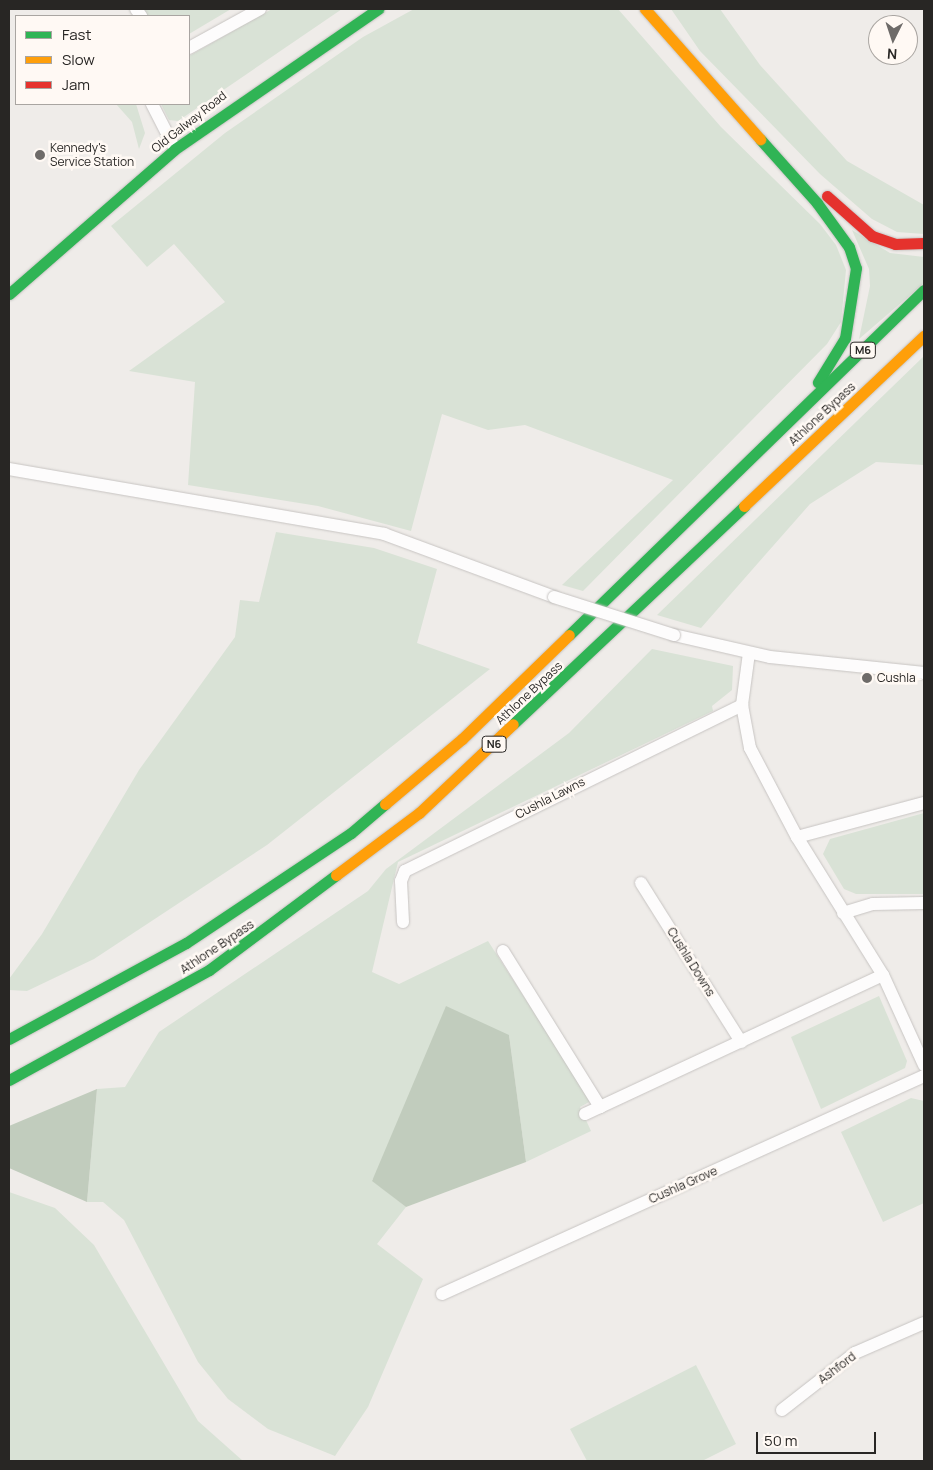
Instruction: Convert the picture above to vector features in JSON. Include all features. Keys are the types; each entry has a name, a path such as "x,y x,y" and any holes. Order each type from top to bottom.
{"main road":[{"name":"Old Galway Road","path":"9,294 175,149 233,105 378,9"},
{"path":"645,9 817,203 849,247 856,290 845,338 802,409"},
{"path":"664,9 680,38 846,216 872,236 895,244 924,243"},
{"name":"M6","path":"802,409 924,290"},
{"name":"Athlone Bypass","path":"9,1080 209,970 419,813 924,336"},
{"name":"Athlone Bypass","path":"9,1039 186,943 351,833 462,740 802,409"}],"street":[{"path":"190,47 258,9"},
{"path":"153,105 175,149"},
{"path":"9,469 384,534 554,597 674,635 749,653 924,673"},
{"path":"749,653 742,704 750,748 797,837 883,975 924,1065"},
{"name":"Cushla Lawns","path":"403,922 401,882 405,871 742,704"},
{"path":"797,837 924,803"},
{"name":"Cushla Downs","path":"642,883 741,1042"},
{"path":"843,913 872,904 924,903"},
{"path":"503,951 600,1107"},
{"path":"585,1114 883,975"},
{"name":"Cushla Grove","path":"442,1294 924,1076"},
{"name":"Ashford","path":"782,1410 855,1353 924,1323"}],"shaded area":[{"path":"142,9 231,9 190,33 190,15 145,15"},
{"path":"272,9 342,9 178,121 169,120 162,105 190,105 190,55"},
{"path":"414,9 618,9 721,127 820,224 836,245 846,270 841,322 827,344 583,591 562,585 673,480 525,425 488,430 442,414 411,531 318,506 188,485 195,382 129,371 225,302 174,244 147,267 111,226 225,133 363,37"},
{"path":"671,9 720,9 760,65 847,161 924,205 924,234 897,232 872,219 820,174 700,51"},
{"path":"117,105 136,105 145,133 139,149 132,122"},
{"path":"852,230 890,253 924,257 924,283 859,339 870,286 869,269"},
{"path":"924,356 924,465 876,462 810,504 701,628 657,615"},
{"path":"276,532 374,548 437,569 417,643 490,669 267,845 94,959 27,991 9,990 9,979 42,934 139,770 235,637 240,600 259,602"},
{"path":"652,649 733,666 732,690 712,706 713,711 398,862 372,972 399,984 488,941 591,1101 580,1107 591,1131 526,1162 509,1035 372,1180 406,1207 377,1244 423,1279 368,1407 335,1456 268,1429 228,1399 198,1362 124,1220 103,1202 87,1202 97,1089 125,1087 159,1032 368,891 386,869 569,733"},
{"path":"924,813 924,894 856,894 844,889 823,854 830,839"},
{"path":"879,996 907,1061 905,1068 821,1109 791,1037"},
{"path":"911,1098 924,1101 924,1203 883,1222 841,1132"},
{"path":"9,1192 55,1208 94,1245 198,1421 243,1461 9,1461"},
{"path":"696,1365 736,1444 702,1461 587,1461 570,1429"}],"green space":[{"path":"446,1006 509,1035 526,1162 406,1207 372,1181"},
{"path":"97,1089 87,1202 9,1168 9,1126"}],"traffic: fast":[{"path":"9,294 175,149 378,9"},
{"path":"760,139 817,203 849,247 856,268 845,338 818,382"},
{"path":"569,635 924,290"},
{"path":"513,724 744,506"},
{"path":"9,1039 186,943 351,833 385,804"},
{"path":"9,1080 209,970 336,875"}],"traffic: slow":[{"path":"645,9 760,139"},
{"path":"744,506 924,336"},
{"path":"385,804 462,739 569,635"},
{"path":"336,875 419,813 513,724"}],"traffic: jam":[{"path":"827,196 872,236 895,244 924,243"}],"place":[{"name":"Kennedy's Service Station","path":"40,155"},
{"name":"Cushla","path":"867,678"}]}
